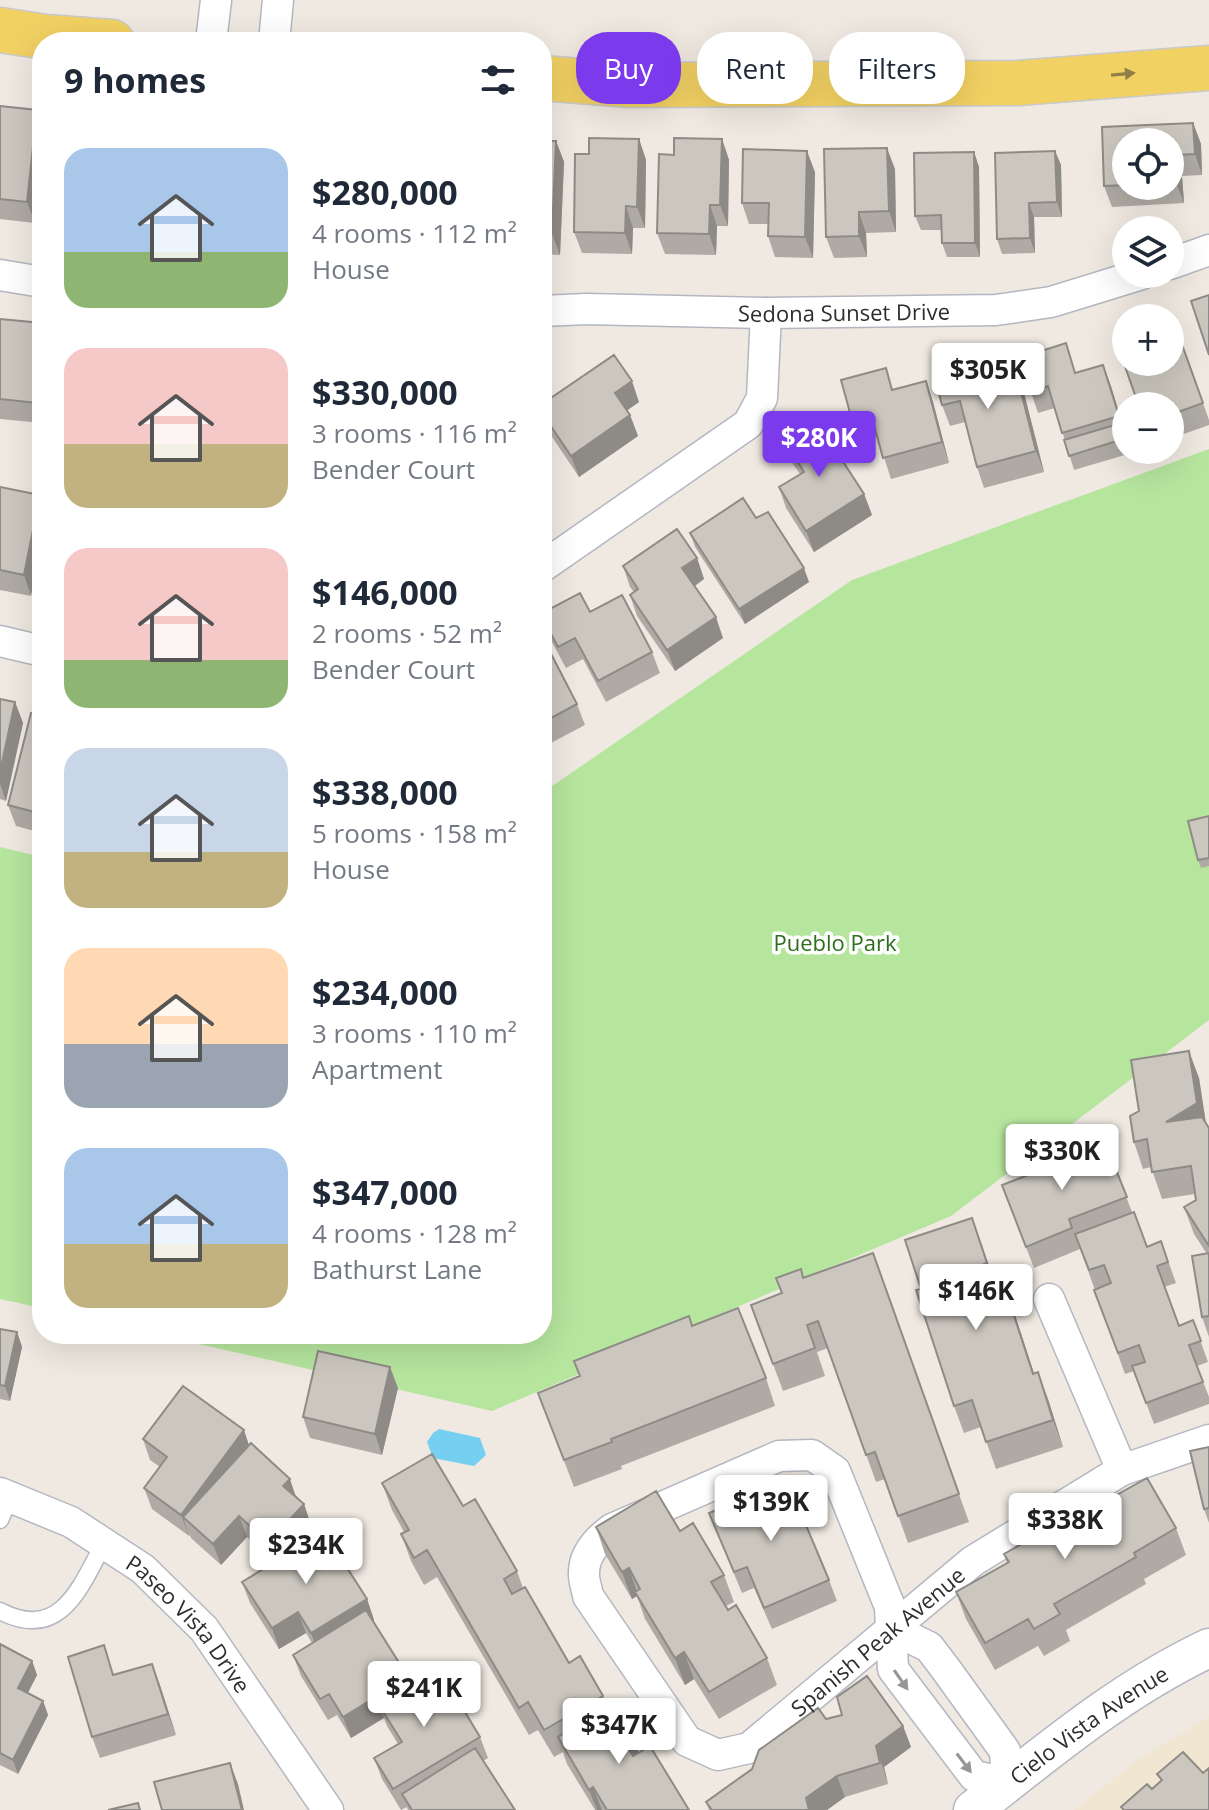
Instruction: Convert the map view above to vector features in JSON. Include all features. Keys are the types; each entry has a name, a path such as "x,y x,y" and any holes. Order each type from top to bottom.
{"main road":[{"path":"0,30 32,35"},
{"path":"552,79 630,85 1018,83 1209,68"}],"street":[{"path":"212,32 216,0"},
{"path":"275,32 278,0"},
{"path":"1184,259 1209,250"},
{"path":"0,275 32,280"},
{"name":"Sedona Sunset Drive","path":"552,311 766,313 996,310 1051,302 1112,283"},
{"path":"552,560 748,424 762,398 766,313"},
{"path":"0,641 32,649"},
{"path":"1049,1299 1122,1470"},
{"name":"Spanish Peak Avenue","path":"892,1629 890,1607 835,1471 812,1455 779,1456 612,1529 596,1540 583,1574 588,1596 687,1741 718,1755 749,1748 892,1629 973,1561 1122,1470 1209,1440"},
{"name":"Paseo Vista Drive","path":"3,1504 71,1522 143,1569 204,1629 328,1810"},
{"path":"892,1629 929,1647 965,1696 1005,1751 1007,1783 974,1776 893,1669 892,1629"},
{"name":"Cielo Vista Avenue","path":"973,1810 1121,1696 1174,1664 1209,1648"},
{"path":"933,1722 965,1696"}],"lane":[{"path":"0,1611 19,1619 38,1621 59,1613 86,1577 104,1543"}],"shaded area":[{"path":"1209,1717 1209,1810 1074,1810 1139,1759"}],"green space":[{"name":"Pueblo Park","path":"1209,449 1209,1020 951,1216 492,1411 199,1344 552,1344 552,786 852,580 1168,464 1184,464 1184,458"},
{"path":"0,847 32,855 32,1306 0,1299"}],"water":[{"path":"439,1429 480,1438 486,1455 474,1466 433,1458 427,1442"}],"building":[{"path":"0,106 32,109 32,156 27,202 0,199"},
{"path":"1193,123 1195,154 1184,155 1184,128 1112,128 1112,186 1104,186 1102,127"},
{"path":"589,138 639,139 637,207 626,206 625,233 574,232 575,154 589,154"},
{"path":"674,138 722,139 720,205 710,205 709,234 657,233 659,154 674,155"},
{"path":"552,141 556,141 552,234"},
{"path":"887,148 889,211 859,212 859,236 826,237 824,149"},
{"path":"743,149 807,151 805,237 768,236 769,203 742,203"},
{"path":"1055,151 1057,202 1029,203 1030,238 997,239 995,153"},
{"path":"974,152 975,243 942,243 941,215 915,216 914,153"},
{"path":"1209,295 1209,355 1191,301"},
{"path":"0,319 32,322 32,402 0,399"},
{"path":"1066,343 1075,373 1103,365 1112,394 1112,418 1062,433 1048,386 1031,392 1020,358"},
{"path":"1184,350 1203,403 1184,410 1184,392 1134,392 1128,376 1184,376"},
{"path":"614,355 632,381 615,393 630,415 571,456 552,428 552,397"},
{"path":"977,359 982,381 1016,372 1036,451 977,467 960,401 942,405 933,370"},
{"path":"886,368 892,390 926,381 942,442 883,458 871,414 852,420 841,380"},
{"path":"818,423 864,494 806,531 779,487 804,472 786,443"},
{"path":"1112,426 1112,442 1069,456 1064,440"},
{"path":"0,487 32,493 32,535 24,575 0,570"},
{"path":"743,498 756,518 768,512 804,568 739,609 690,533"},
{"path":"677,529 697,558 682,568 716,617 667,650 630,595 638,589 623,566"},
{"path":"580,593 590,612 622,595 652,652 598,681 575,638 558,647 552,636 552,608"},
{"path":"552,656 577,704 552,718"},
{"path":"0,699 15,702 0,772"},
{"path":"31,713 32,811 8,805"},
{"path":"1209,816 1209,858 1198,860 1188,821"},
{"path":"1189,1051 1197,1103 1166,1122 1202,1117 1209,1128 1209,1246 1184,1207 1196,1200 1191,1166 1152,1172 1147,1139 1134,1142 1130,1116 1139,1111 1131,1060"},
{"path":"1105,1143 1127,1197 1069,1219 1072,1228 1026,1247 1002,1185 1031,1174 1026,1161 1053,1151 1057,1162"},
{"path":"1134,1212 1147,1247 1161,1241 1168,1262 1157,1266 1179,1326 1193,1320 1201,1341 1189,1345 1203,1382 1146,1403 1132,1366 1145,1362 1139,1345 1118,1353 1094,1290 1111,1283 1104,1265 1089,1270 1075,1234"},
{"path":"972,1218 987,1263 984,1264 990,1285 1003,1282 1033,1374 1038,1372 1053,1420 986,1442 972,1400 954,1406 916,1290 921,1289 905,1240"},
{"path":"873,1253 959,1494 898,1516 875,1452 866,1455 818,1321 807,1325 815,1348 773,1364 751,1305 782,1293 776,1278 801,1269 803,1278"},
{"path":"1209,1253 1209,1316 1202,1317 1192,1256"},
{"path":"738,1308 766,1378 564,1460 538,1393 580,1376 574,1361 689,1316 692,1326"},
{"path":"0,1329 17,1332 5,1386 0,1385"},
{"path":"318,1351 390,1367 375,1434 303,1417"},
{"path":"183,1386 244,1430 181,1515 144,1488 167,1457 143,1439"},
{"path":"251,1443 290,1479 283,1486 304,1504 268,1543 239,1516 213,1544 183,1517"},
{"path":"1209,1447 1209,1508 1204,1509 1190,1451"},
{"path":"432,1454 463,1506 475,1499 517,1571 504,1579 512,1594 525,1587 569,1663 580,1656 603,1696 544,1730 528,1702 519,1708 427,1550 414,1558 401,1534 409,1530 382,1483"},
{"path":"1147,1478 1176,1528 1134,1553 1136,1557 1054,1604 1060,1614 1034,1629 1028,1619 985,1643 956,1592 1009,1562 1004,1554 1091,1504 1093,1508"},
{"path":"787,1480 829,1580 764,1608 747,1567 734,1572 709,1513"},
{"path":"656,1491 680,1531 693,1523 724,1575 711,1582 728,1610 736,1605 767,1658 709,1692 684,1652 675,1658 635,1592 640,1589 629,1568 622,1572 596,1527"},
{"path":"324,1532 367,1599 311,1633 298,1612 272,1628 242,1582"},
{"path":"366,1610 408,1677 343,1717 329,1694 320,1699 293,1655"},
{"path":"0,1644 32,1661 18,1688 43,1701 13,1760 0,1753"},
{"path":"104,1645 113,1675 152,1664 168,1714 92,1737 68,1657"},
{"path":"439,1669 480,1737 393,1789 374,1758 402,1742 379,1705"},
{"path":"867,1676 903,1726 876,1746 880,1763 837,1776 806,1798 809,1810 712,1810 706,1802 752,1769 759,1750 818,1708 826,1719 842,1715 837,1697"},
{"path":"613,1704 633,1737 624,1742 633,1756 650,1746 689,1810 607,1810 593,1787 589,1790 558,1737"},
{"path":"475,1748 515,1810 412,1810 402,1794"},
{"path":"1183,1752 1203,1773 1209,1768 1209,1810 1124,1810 1121,1807 1147,1784 1152,1789 1162,1780 1157,1774"},
{"path":"230,1763 242,1810 162,1810 154,1782"},
{"path":"138,1803 140,1810 108,1810"}]}
